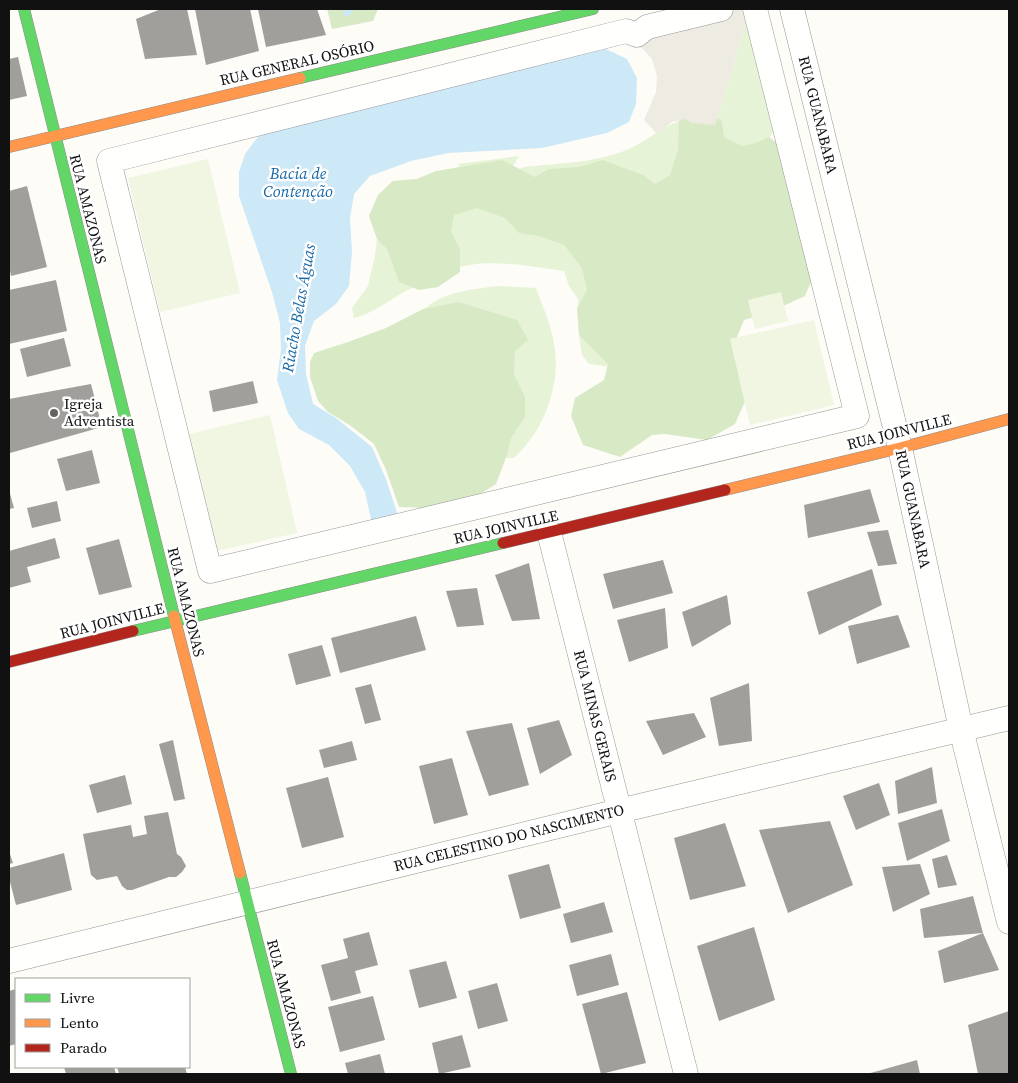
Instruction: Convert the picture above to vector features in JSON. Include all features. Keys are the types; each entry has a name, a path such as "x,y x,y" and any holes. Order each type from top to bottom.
{"street":[{"name":"RUA AMAZONAS","path":"24,9 175,620 291,1074"},
{"name":"RUA GENERAL OSÓRIO","path":"9,147 592,9"},
{"path":"721,9 646,27 638,35 626,31 109,161 210,571 857,416 755,9"},
{"name":"RUA GUANABARA","path":"792,9 900,448 961,729 1009,922"},
{"name":"RUA JOINVILLE","path":"9,662 175,620 900,448 1009,419"},
{"name":"RUA MINAS GERAIS","path":"549,532 686,1074"},
{"name":"RUA CELESTINO DO NASCIMENTO","path":"9,961 619,811 1009,718"}],"green space":[{"path":"327,9 378,9 373,21 332,29"},
{"path":"749,13 776,125 765,147 708,236 715,125"},
{"path":"685,106 706,109 722,121 724,137 742,146 756,143 769,137 783,148 811,282 805,296 768,313 744,320 735,342 749,392 735,424 707,440 665,434 652,435 620,457 583,445 571,416 575,398 604,380 608,364 579,335 577,308 587,290 582,268 564,245 539,236 519,233 505,218 477,208 454,215 451,231 460,249 460,272 438,287 419,290 399,282 387,249 377,239 369,216 378,195 393,181 417,179 436,171 502,160 535,177 549,169 579,167 603,160 643,175 655,184 670,175 678,150 679,121"},
{"path":"686,119 692,123 620,368 589,364 582,355 579,335 578,299 569,286 564,271 492,263 464,266 434,277 376,309 354,318 352,308 368,286 375,256 377,239 369,216 378,195 393,181 417,179 436,171 514,171 524,167 592,160 631,148 671,124"},
{"path":"519,156 512,168 465,174 458,164"},
{"path":"208,159 240,293 160,312 128,178"},
{"path":"500,286 536,288 552,333 555,355 553,388 543,419 525,447 514,458 477,458 413,320 428,306 443,297"},
{"path":"781,292 788,321 755,329 748,300"},
{"path":"459,302 517,320 528,340 515,351 514,375 525,397 525,417 511,438 496,484 477,496 425,508 399,507 386,470 374,444 351,426 328,412 318,401 310,377 310,362 314,353 386,328 423,309"},
{"path":"814,320 834,405 750,425 730,339"},
{"path":"270,415 297,533 217,551 189,434"}],"shaded area":[{"path":"734,9 745,9 749,13 715,125 692,123 685,119 672,122 657,134 644,120 656,92 657,76 652,59 641,47 638,40 648,30"}],"water":[{"name":"Bacia de Contenção","path":"606,49 627,59 637,78 636,104 629,122 607,133 542,148 448,153 411,161 370,176 354,194 350,218 352,252 349,286 336,304 314,321 305,346 306,374 313,404 336,418 372,447 386,479 400,522 373,528 365,492 350,466 329,445 299,429 288,413 277,380 281,349 280,323 272,292 239,196 239,172 245,154 257,138 274,124 447,82"}],"building":[{"path":"161,9 187,9 197,55 145,59 136,19"},
{"path":"195,9 250,9 259,51 206,65"},
{"path":"258,9 317,9 326,35 266,47"},
{"path":"18,57 27,96 9,100 9,59"},
{"path":"27,186 47,267 11,276 9,265 9,191"},
{"path":"56,280 67,331 9,344 9,290"},
{"path":"64,338 71,366 27,377 20,349"},
{"path":"253,381 258,403 213,412 209,391"},
{"name":"Igreja Adventista","path":"91,384 102,427 10,453 9,399"},
{"path":"92,450 100,483 66,491 57,459"},
{"path":"870,489 880,522 808,538 804,505"},
{"path":"9,490 14,508 9,509"},
{"path":"57,501 61,521 32,528 27,508"},
{"path":"888,530 897,564 878,566 867,532"},
{"path":"55,538 60,558 27,567 31,582 9,588 9,551"},
{"path":"119,539 132,587 99,595 86,548"},
{"path":"663,560 673,593 613,609 603,574"},
{"path":"529,563 540,619 512,621 495,575"},
{"path":"872,569 882,605 819,635 807,592"},
{"path":"477,588 484,625 457,627 446,591"},
{"path":"727,595 731,624 692,647 682,612"},
{"path":"665,608 668,648 629,662 617,620"},
{"path":"898,615 910,647 857,664 848,626"},
{"path":"416,616 426,650 340,673 331,638"},
{"path":"322,645 331,676 296,685 288,654"},
{"path":"749,683 752,741 719,746 710,698"},
{"path":"371,684 381,720 365,724 355,688"},
{"path":"694,713 706,737 663,755 646,721"},
{"path":"559,720 572,755 540,774 527,728"},
{"path":"512,723 529,785 489,796 466,731"},
{"path":"173,740 185,799 174,801 159,744"},
{"path":"352,741 357,760 324,768 319,750"},
{"path":"452,758 468,815 434,824 419,766"},
{"path":"932,767 937,803 898,814 895,781"},
{"path":"125,775 132,804 97,813 89,785"},
{"path":"328,777 344,837 302,848 286,788"},
{"path":"879,783 890,815 856,830 843,796"},
{"path":"942,809 950,841 907,861 898,823"},
{"path":"168,812 177,854 186,866 176,877 169,877 127,890 122,886 117,876 97,880 91,875 83,834 131,825 133,837 147,834 144,816"},
{"path":"830,821 853,885 788,913 759,830"},
{"path":"725,823 746,886 690,900 674,838"},
{"path":"9,851 13,863 9,864"},
{"path":"64,853 72,890 16,905 9,878 9,868"},
{"path":"947,855 957,885 938,888 932,859"},
{"path":"549,864 561,908 520,919 508,875"},
{"path":"920,864 930,894 893,912 882,867"},
{"path":"973,896 983,933 924,938 920,909"},
{"path":"604,902 613,932 571,943 563,914"},
{"path":"754,927 775,1000 719,1021 697,946"},
{"path":"369,932 378,965 355,971 361,993 331,1001 321,965 348,958 343,939"},
{"path":"983,933 999,970 944,983 938,951"},
{"path":"611,954 619,985 577,996 569,965"},
{"path":"446,961 457,998 419,1008 409,970"},
{"path":"497,983 508,1021 478,1029 468,991"},
{"path":"15,989 15,1044 9,1046 9,991"},
{"path":"627,992 646,1063 601,1074 582,1004"},
{"path":"373,996 385,1040 340,1052 328,1007"},
{"path":"1009,1011 1009,1074 978,1074 968,1025"},
{"path":"462,1035 471,1067 439,1074 432,1043"},
{"path":"380,1054 385,1074 348,1074 345,1063"},
{"path":"917,1060 920,1074 867,1074"},
{"path":"64,1068 114,1068 116,1074 66,1074"},
{"path":"117,1068 185,1068 187,1074 119,1074"}],"waterway":[{"name":"Riacho Belas Águas","path":"347,13 349,9"}],"traffic: fast":[{"path":"24,9 174,616"},
{"path":"300,78 593,9"},
{"path":"133,631 503,543"},
{"path":"240,873 291,1074"}],"traffic: slow":[{"path":"9,147 300,78"},
{"path":"725,490 900,448 1009,419"},
{"path":"174,616 240,873"}],"traffic: jam":[{"path":"503,543 725,490"},
{"path":"9,662 133,631"}],"place":[{"name":"Igreja Adventista","path":"54,413"}]}
